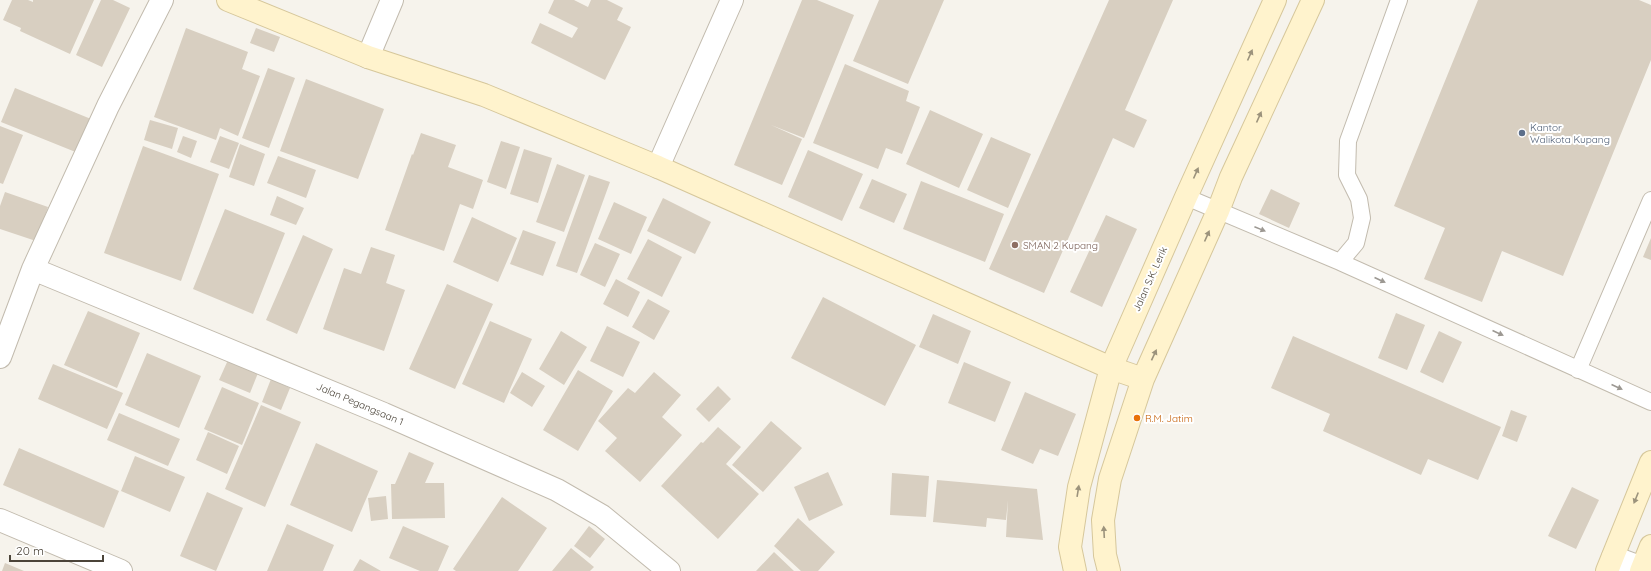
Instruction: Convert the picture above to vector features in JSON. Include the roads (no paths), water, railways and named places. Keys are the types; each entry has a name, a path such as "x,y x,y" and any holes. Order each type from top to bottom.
{"main road":[{"path":"228,0 368,57 484,95 658,167 1111,368 1142,379"},
{"name":"Jalan S.K. Lerik","path":"1075,571 1070,547 1079,486 1111,368 1275,0"},
{"path":"1109,571 1105,555 1103,520 1110,479 1142,379 1218,211 1231,177 1313,0"},
{"path":"1263,27 1292,45"},
{"path":"1610,564 1651,462"},
{"path":"1644,570 1651,546"}],"street":[{"path":"0,357 33,268 108,106 162,0"},
{"path":"368,57 392,0"},
{"path":"658,167 732,0"},
{"name":"Jalan Pegangsaan 1","path":"33,268 384,414 557,490 602,516 669,571"},
{"path":"0,520 121,571"},
{"path":"1610,564 1644,570"}],"lane":[{"path":"1340,262 1356,243 1362,218 1359,199 1347,175 1348,141 1399,0"},
{"path":"1186,197 1340,262 1651,402"},
{"path":"1578,370 1651,200"}],"place":[{"name":"Kantor Walikota Kupang","path":"1522,133"},
{"name":"SMAN 2 Kupang","path":"1015,245"},
{"name":"R.M. Jatim","path":"1137,418"}]}
